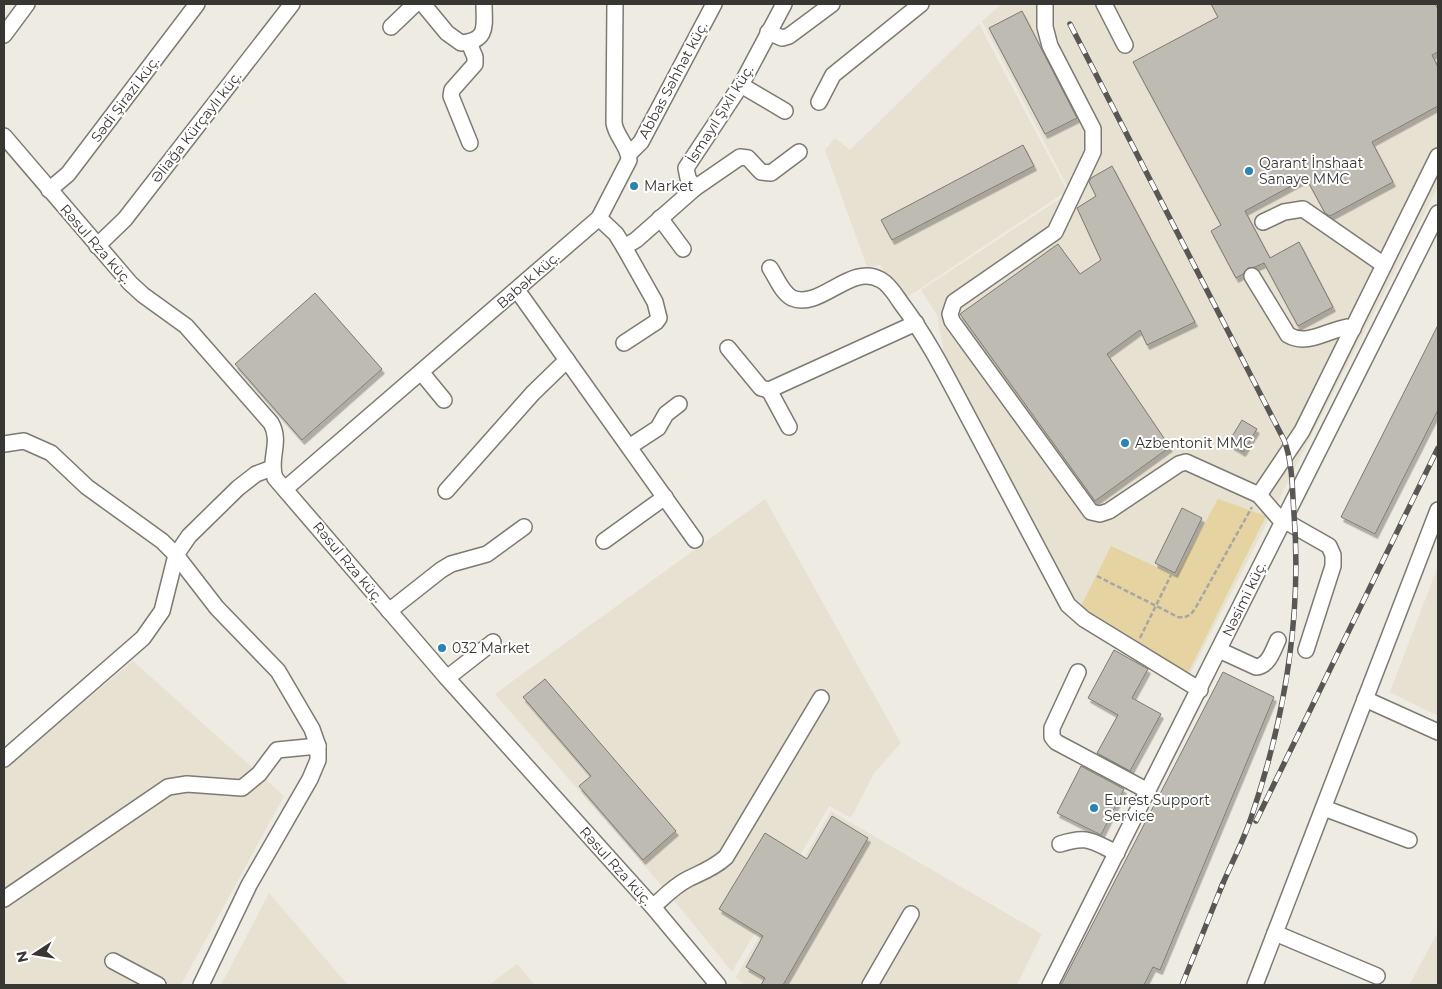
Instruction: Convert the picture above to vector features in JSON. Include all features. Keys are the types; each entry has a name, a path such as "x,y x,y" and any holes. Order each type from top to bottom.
{"street":[{"path":"4,35 27,4"},
{"name":"Sədi Şirazi küç.","path":"49,190 68,174 197,4"},
{"name":"Əliağa Kürçaylı küç.","path":"97,246 125,219 292,4"},
{"path":"391,27 415,4"},
{"path":"423,4 454,40 462,43 476,41 484,29 484,4"},
{"path":"615,4 614,123 617,134 629,154"},
{"name":"Abbas Səhhət küç.","path":"629,154 641,142 714,4"},
{"name":"İsmayıl Şıxlı küç.","path":"695,188 688,178 686,168 741,85 784,4"},
{"path":"768,32 782,38 790,36 832,4"},
{"path":"819,102 833,75 921,4"},
{"path":"1045,4 1045,27 1050,46 1092,130 1093,152 1055,232 954,302 950,314 952,321 1091,512 1100,514 1109,511 1179,464 1186,462 1259,495 1283,520 1328,546 1333,555 1333,566 1306,650"},
{"path":"1104,4 1125,45"},
{"path":"469,43 475,64 452,90 451,96 470,143"},
{"path":"741,85 785,111"},
{"name":"Rəsul Rza küç.","path":"4,136 97,246 143,295 172,314 197,337 271,423 276,431 277,440 272,468 276,478 447,678 653,907 718,985"},
{"path":"624,247 695,188 740,157 748,158 761,172 771,173 799,152"},
{"name":"Babək küç.","path":"284,488 599,218 627,166 629,154"},
{"path":"1259,495 1302,431 1438,156"},
{"path":"1263,222 1284,212 1303,209 1384,264"},
{"name":"Nəsimi küç.","path":"1050,985 1200,690 1283,520 1438,213"},
{"path":"599,218 616,234 624,247 655,302 659,318 656,322 624,343"},
{"path":"660,218 683,250"},
{"path":"770,268 785,292 792,298 803,300 812,298 857,277 882,280 916,323 1068,604 1084,619 1200,690"},
{"path":"1252,276 1288,335 1297,340 1305,340 1347,327 1353,329"},
{"path":"517,290 695,540"},
{"path":"728,348 761,388 769,390 916,323"},
{"path":"446,491 533,393 567,360"},
{"path":"421,372 444,400"},
{"path":"769,390 789,427"},
{"path":"629,447 658,428 666,414 679,404"},
{"path":"4,444 24,441 51,453 87,487 162,541 176,555 217,608 278,671 312,728 318,746 318,760 310,779 249,885 201,985"},
{"path":"4,758 148,632 162,610 176,555 189,536 238,488 256,474 272,468"},
{"path":"604,540 665,497"},
{"path":"1255,985 1438,510"},
{"path":"389,611 446,567 487,554 524,527"},
{"path":"1220,650 1256,667 1261,667 1266,664 1278,640"},
{"path":"447,678 493,642"},
{"path":"1078,672 1052,728 1052,737 1056,742 1148,791"},
{"path":"653,907 674,888 714,867 726,857 821,698"},
{"path":"1365,699 1438,732"},
{"path":"4,899 168,787 188,784 242,788 259,774 277,750 318,746"},
{"path":"1324,808 1410,840"},
{"path":"1060,844 1078,838 1086,838 1117,853"},
{"path":"870,985 911,914"},
{"path":"1275,933 1377,976"},
{"path":"113,961 158,985"}],"path":[{"path":"1097,576 1178,617 1186,618 1191,615 1259,495"},
{"path":"1134,650 1171,574"}],"shaded area":[{"path":"1002,4 1438,4 1438,187 1189,676 1079,607 944,353 937,315 921,290 1070,192 982,21"},
{"path":"979,24 1067,191 903,300 880,265 867,267 825,150 835,138 850,150"},
{"path":"765,499 901,743 874,773 851,818 829,806 732,972 668,893 495,694"},
{"path":"1218,499 1266,516 1188,673 1081,606 1111,546 1176,576"},
{"path":"1438,566 1438,716 1390,692"},
{"path":"133,661 284,796 181,985 4,985 4,769"},
{"path":"831,811 1042,934 1017,985 744,985 736,977"},
{"path":"269,893 348,985 221,985"},
{"path":"1438,932 1438,985 1409,985"},
{"path":"517,964 535,985 489,985"}],"building":[{"path":"1211,4 1435,4 1438,9 1438,52 1432,55 1438,67 1438,106 1372,142 1393,182 1330,216 1325,213 1306,178 1245,211 1270,258 1299,242 1333,307 1298,326 1264,263 1248,268 1236,278 1211,231 1221,225 1133,62 1218,17"},
{"path":"1022,11 1077,118 1045,134 989,28"},
{"path":"1023,145 1034,166 892,240 881,220"},
{"path":"1112,166 1195,322 1147,345 1140,330 1107,354 1170,447 1095,501 960,314 1058,244 1080,274 1101,260 1077,208 1096,196 1089,182 1091,178"},
{"path":"315,293 382,369 302,440 235,364"},
{"path":"1438,325 1438,410 1375,534 1341,517"},
{"path":"1242,420 1257,429 1243,452 1228,443"},
{"path":"1182,508 1202,518 1175,573 1155,563"},
{"path":"1114,650 1148,669 1132,698 1161,714 1130,771 1097,753 1118,715 1088,698"},
{"path":"1223,672 1274,697 1160,970 1153,967 1144,985 1061,985"},
{"path":"545,679 676,831 643,860 579,786 591,776 523,697"},
{"path":"1081,766 1124,789 1101,835 1057,813"},
{"path":"832,816 868,838 783,985 761,985 765,978 746,967 763,936 719,909 765,833 807,859"}],"railway":[{"path":"1070,24 1284,440 1291,467 1296,553 1295,591 1293,629 1282,704 1264,778 1249,824 1221,888"},
{"path":"1256,821 1438,448"},
{"path":"1182,985 1223,883"}],"place":[{"name":"Qarant İnshaat Sanaye MMC","path":"1249,171"},
{"name":"Market","path":"634,186"},
{"name":"Azbentonit MMC","path":"1125,443"},
{"name":"032 Market","path":"442,648"},
{"name":"Eurest Support Service","path":"1094,808"}]}
